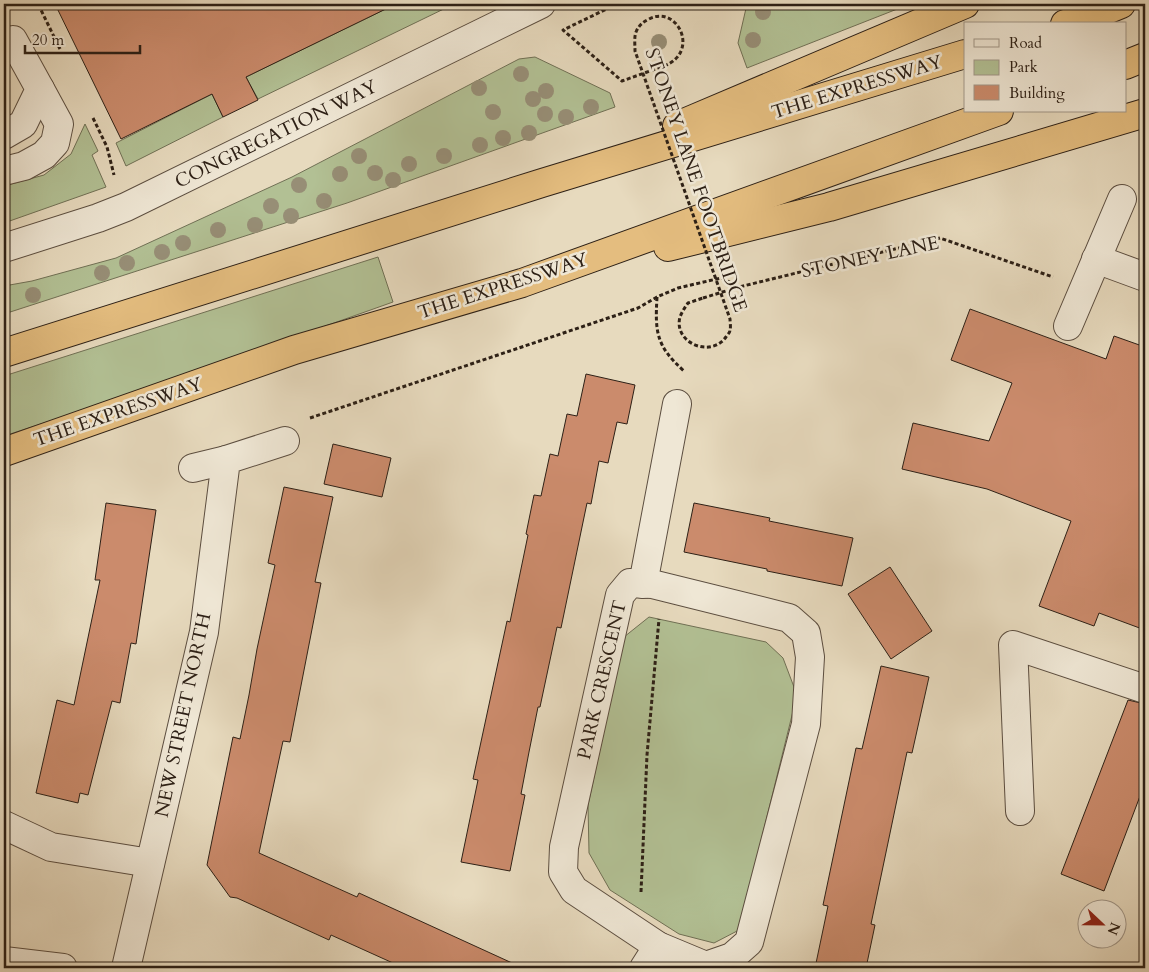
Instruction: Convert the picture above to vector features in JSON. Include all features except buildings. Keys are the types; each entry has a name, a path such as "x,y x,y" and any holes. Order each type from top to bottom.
{"highway":[{"path":"542,183 965,4"},
{"path":"1072,22 1099,14 1121,4"},
{"name":"THE EXPRESSWAY","path":"4,353 542,183 964,54"},
{"path":"1126,65 1145,57"},
{"name":"THE EXPRESSWAY","path":"4,452 294,350 522,283 996,112"},
{"path":"522,283 829,206 1145,113"}],"street":[{"name":"CONGREGATION WAY","path":"4,248 98,218 126,207 541,4"},
{"path":"4,171 31,162 44,155 55,143 59,124 13,40"},
{"path":"4,135 23,124 40,89"},
{"path":"1068,326 1122,199"},
{"path":"1096,259 1145,277"},
{"path":"643,584 677,404"},
{"path":"193,468 226,460 285,441"},
{"name":"NEW STREET NORTH","path":"126,968 204,632 226,460"},
{"name":"PARK CRESCENT","path":"630,583 657,585 789,618 806,632 810,657 806,724 749,942 732,957 706,966 651,957 574,890 563,872 564,847 620,595 630,583"},
{"path":"1020,811 1013,645 1145,689"},
{"path":"4,826 51,847 150,863"},
{"path":"4,961 63,968"}],"path":[{"name":"STONEY LANE FOOTBRIDGE","path":"617,4 563,30 622,81 664,66 673,63 682,50 684,37 677,24 666,17 653,17 641,23 635,34 635,51 730,319 730,330 723,341 711,348 696,346 686,339 680,328 680,317 688,303 703,298"},
{"name":"STONEY LANE","path":"703,298 739,287 940,238 1084,288"},
{"path":"285,441 297,422 638,308 678,288 721,278 739,287"}],"green space":[{"path":"396,4 454,4 258,99 246,77"},
{"path":"747,4 910,4 747,68 738,43"},
{"path":"535,57 610,93 615,107 347,203 4,314 4,286 32,281 116,258 292,177 519,59"},
{"path":"212,94 223,117 126,166 116,143"},
{"path":"85,124 98,151 92,155 106,187 4,223 4,186 44,175 71,154"},
{"path":"378,257 393,302 154,387 4,436 4,376"},
{"path":"649,617 766,642 783,658 797,695 739,930 714,943 679,934 610,890 589,853 588,805 624,637"}]}
